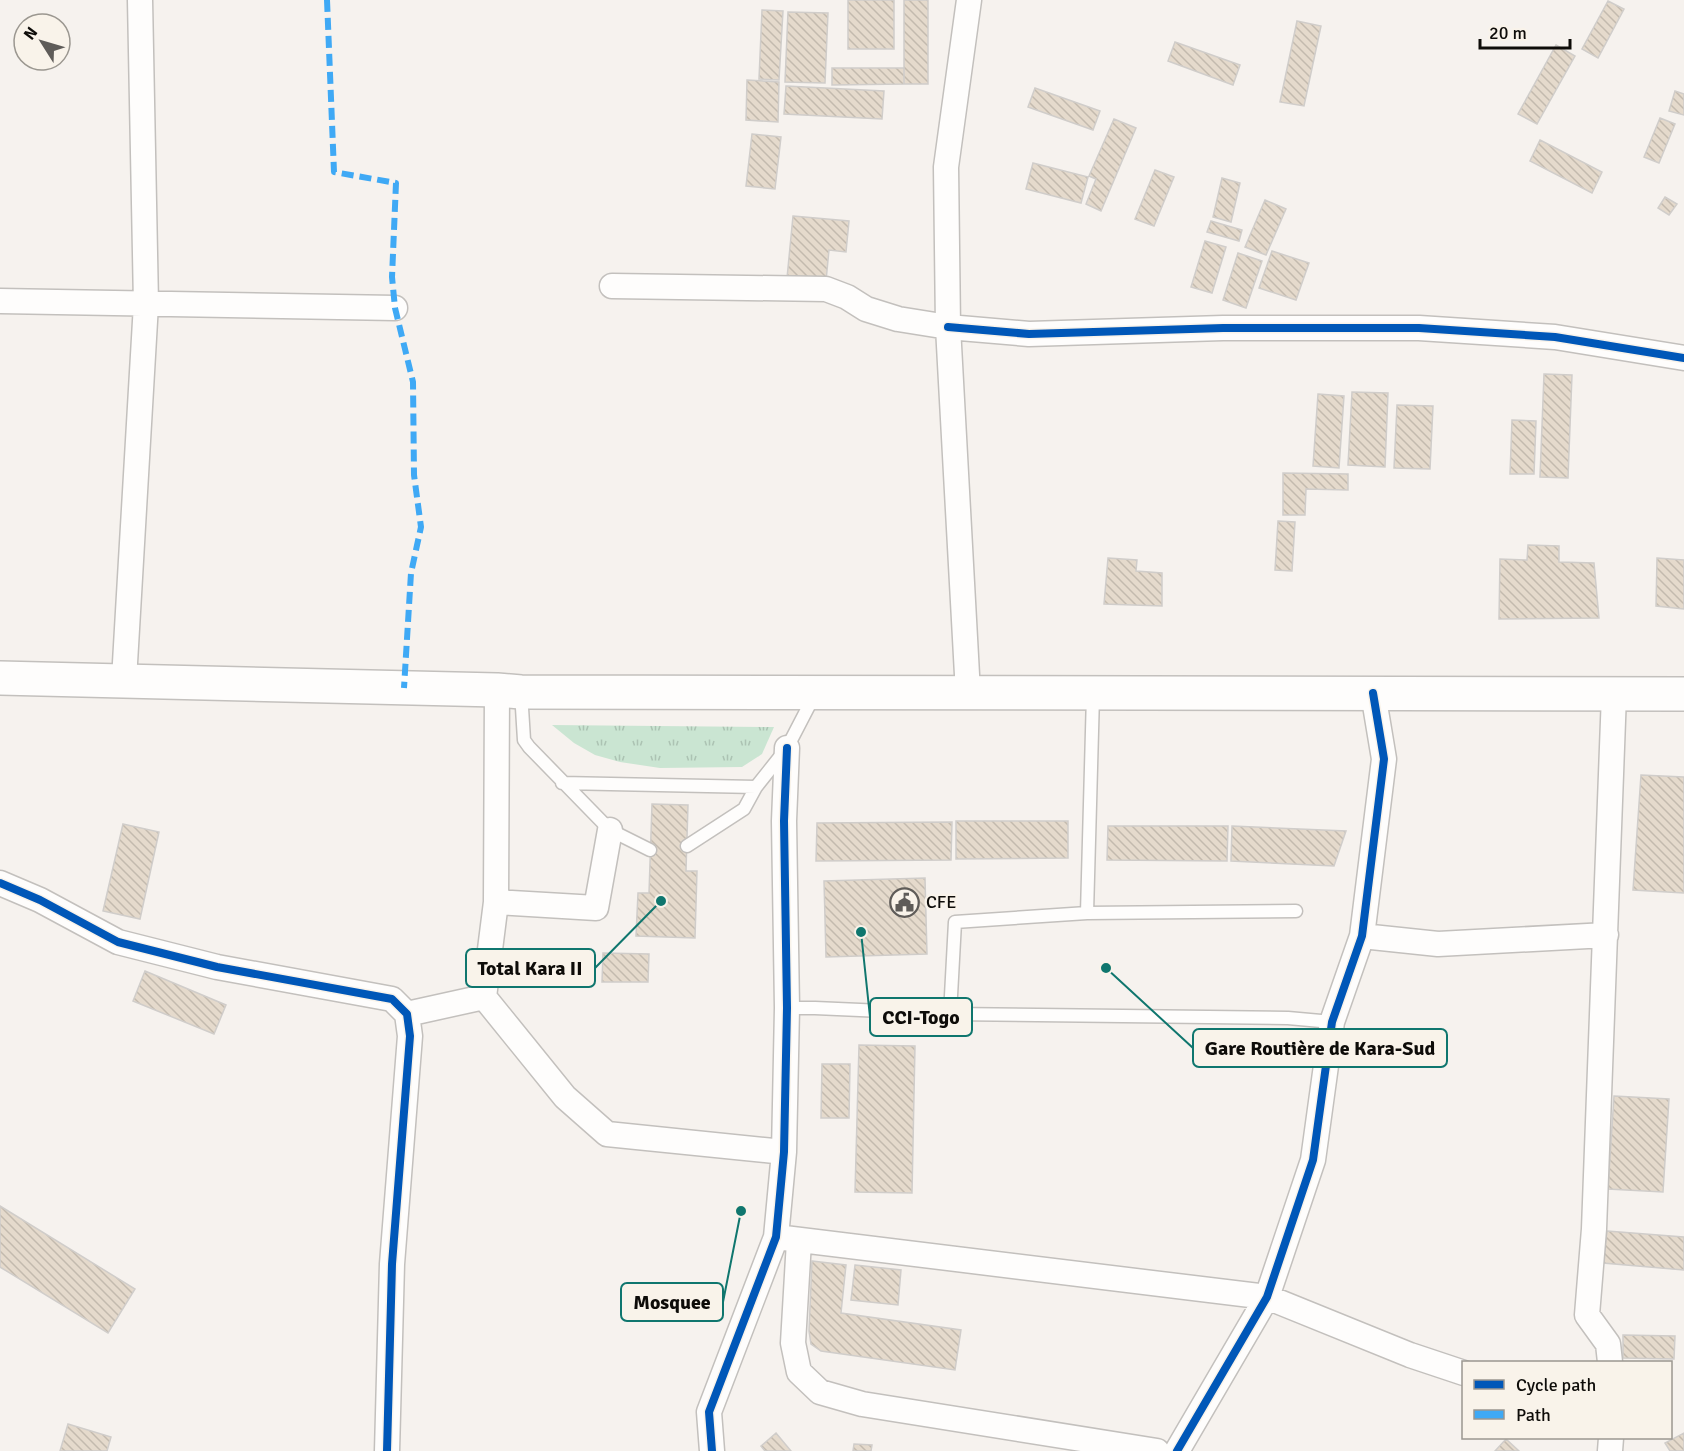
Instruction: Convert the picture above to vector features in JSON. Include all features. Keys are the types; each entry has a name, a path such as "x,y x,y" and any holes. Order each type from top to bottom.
{"highway":[{"path":"0,678 509,691 1684,694"}],"street":[{"path":"124,680 146,304 140,0"},
{"path":"968,693 948,327 946,167 969,0"},
{"path":"612,286 826,289 847,297 866,309 898,319 948,327 1029,334 1223,328 1419,328 1556,337 1684,358"},
{"path":"0,301 394,308"},
{"path":"509,691 496,902 484,997 565,1096 607,1134 784,1152"},
{"path":"1176,1451 1267,1297 1313,1160 1332,1022 1362,936 1384,759 1373,693"},
{"path":"1610,1361 1608,1344 1587,1315 1594,1230 1614,694"},
{"path":"787,748 784,821 787,1008 784,1152 793,1343 800,1372 820,1392 862,1404 1156,1451"},
{"path":"496,902 596,908 610,830"},
{"path":"0,883 40,900 118,942 218,967 392,999 407,1014 410,1036 392,1264 387,1451"},
{"path":"1362,936 1438,944 1606,935"},
{"path":"407,1014 484,997"},
{"path":"788,1239 1267,1297 1410,1355 1462,1372"},
{"path":"712,1451 709,1412 788,1239"}],"lane":[{"path":"509,691 524,740 562,783 610,830 650,850"},
{"path":"687,846 744,809 756,787 787,748 816,693"},
{"path":"1087,913 1093,693"},
{"path":"562,783 756,787"},
{"path":"950,1014 955,922 1087,913 1296,911"},
{"path":"787,1008 950,1014 1288,1018 1332,1022"}],"green space":[{"path":"552,725 774,727 762,754 742,767 660,768 620,762 595,755 574,743"}],"building":[{"path":"848,0 894,0 894,49 848,49"},
{"path":"904,0 928,0 928,84 904,84"},
{"path":"1608,1 1624,9 1598,58 1582,49"},
{"path":"762,10 783,11 779,80 759,79"},
{"path":"788,12 828,13 825,83 785,82"},
{"path":"1297,21 1321,26 1304,106 1280,102"},
{"path":"1175,42 1240,65 1233,85 1168,61"},
{"path":"1556,45 1575,56 1537,124 1518,114"},
{"path":"832,68 904,68 904,84 832,85"},
{"path":"747,80 779,82 778,122 746,120"},
{"path":"786,86 884,91 882,119 784,114"},
{"path":"1035,88 1100,111 1093,130 1028,107"},
{"path":"1675,91 1684,94 1684,115 1669,111"},
{"path":"1660,118 1675,124 1659,163 1644,157"},
{"path":"1114,119 1136,128 1101,211 1086,204 1096,179 1089,176"},
{"path":"752,134 781,137 775,189 746,186"},
{"path":"1540,140 1602,172 1592,193 1530,161"},
{"path":"1033,163 1088,177 1081,203 1026,189"},
{"path":"1155,170 1174,177 1154,226 1135,219"},
{"path":"1222,178 1240,183 1231,222 1213,217"},
{"path":"1665,197 1677,204 1669,215 1658,208"},
{"path":"1265,200 1286,209 1266,255 1245,247"},
{"path":"793,216 849,221 846,252 829,250 826,281 787,278"},
{"path":"1211,221 1242,230 1239,241 1207,232"},
{"path":"1205,241 1226,247 1212,293 1191,287"},
{"path":"1272,251 1309,263 1296,300 1259,288"},
{"path":"1238,253 1262,261 1246,308 1223,300"},
{"path":"1544,374 1572,375 1568,478 1540,477"},
{"path":"1352,392 1388,393 1385,467 1348,465"},
{"path":"1318,394 1344,396 1339,468 1313,466"},
{"path":"1397,405 1433,406 1430,469 1394,468"},
{"path":"1512,420 1536,421 1534,474 1510,474"},
{"path":"1283,473 1348,474 1348,490 1306,489 1305,515 1283,515"},
{"path":"1278,521 1295,522 1292,571 1275,570"},
{"path":"1528,545 1559,546 1559,562 1594,563 1599,618 1499,619 1500,559 1527,560"},
{"path":"1108,558 1137,560 1136,571 1162,573 1162,606 1104,604"},
{"path":"1657,558 1684,560 1684,609 1656,606"},
{"path":"1641,775 1684,777 1684,893 1633,890"},
{"path":"652,804 688,805 686,871 697,871 695,938 636,936 638,893 649,893"},
{"path":"956,821 1068,821 1068,858 956,859"},
{"path":"952,822 951,860 816,861 817,823"},
{"path":"123,824 159,832 140,919 103,911"},
{"path":"1108,826 1228,826 1227,861 1107,860"},
{"path":"1232,826 1346,831 1334,866 1231,861"},
{"path":"925,878 927,954 826,957 824,881"},
{"path":"603,953 649,954 648,982 602,982"},
{"path":"145,971 226,1005 214,1034 133,1001"},
{"path":"859,1045 915,1046 912,1193 855,1192"},
{"path":"822,1064 850,1064 849,1118 821,1118"},
{"path":"1614,1096 1669,1099 1663,1192 1608,1189"},
{"path":"0,1206 135,1289 108,1333 0,1267"},
{"path":"1607,1231 1684,1237 1684,1270 1603,1263"},
{"path":"812,1261 846,1265 841,1313 961,1330 955,1370 821,1351 811,1344 809,1331"},
{"path":"855,1265 901,1270 898,1305 851,1300"},
{"path":"1623,1335 1675,1336 1674,1359 1623,1358"},
{"path":"68,1424 111,1437 107,1451 60,1451"},
{"path":"776,1433 791,1451 765,1451 761,1446"},
{"path":"1684,1433 1684,1451 1670,1451 1665,1443"},
{"path":"1506,1439 1519,1451 1495,1451"},
{"path":"854,1444 872,1445 871,1451 853,1451"}],"marked path":[{"path":"327,0 334,172 396,183 392,277 395,308 413,382 414,475 421,527 411,573 404,688"}],"cycle path":[{"path":"948,327 1029,334 1223,328 1419,328 1555,337 1684,358"},
{"path":"1177,1451 1267,1297 1313,1160 1332,1022 1362,936 1384,759 1373,693"},
{"path":"712,1451 709,1412 776,1237 784,1152 787,1008 784,821 787,748"},
{"path":"0,883 40,900 118,942 217,967 392,999 407,1014 410,1036 392,1264 387,1451"}],"place":[{"name":"Total Kara II","path":"661,901"},
{"name":"CFE","path":"905,902"},
{"name":"CCI-Togo","path":"861,932"},
{"name":"Gare Routière de Kara-Sud","path":"1106,968"},
{"name":"Mosquee","path":"741,1211"}]}
